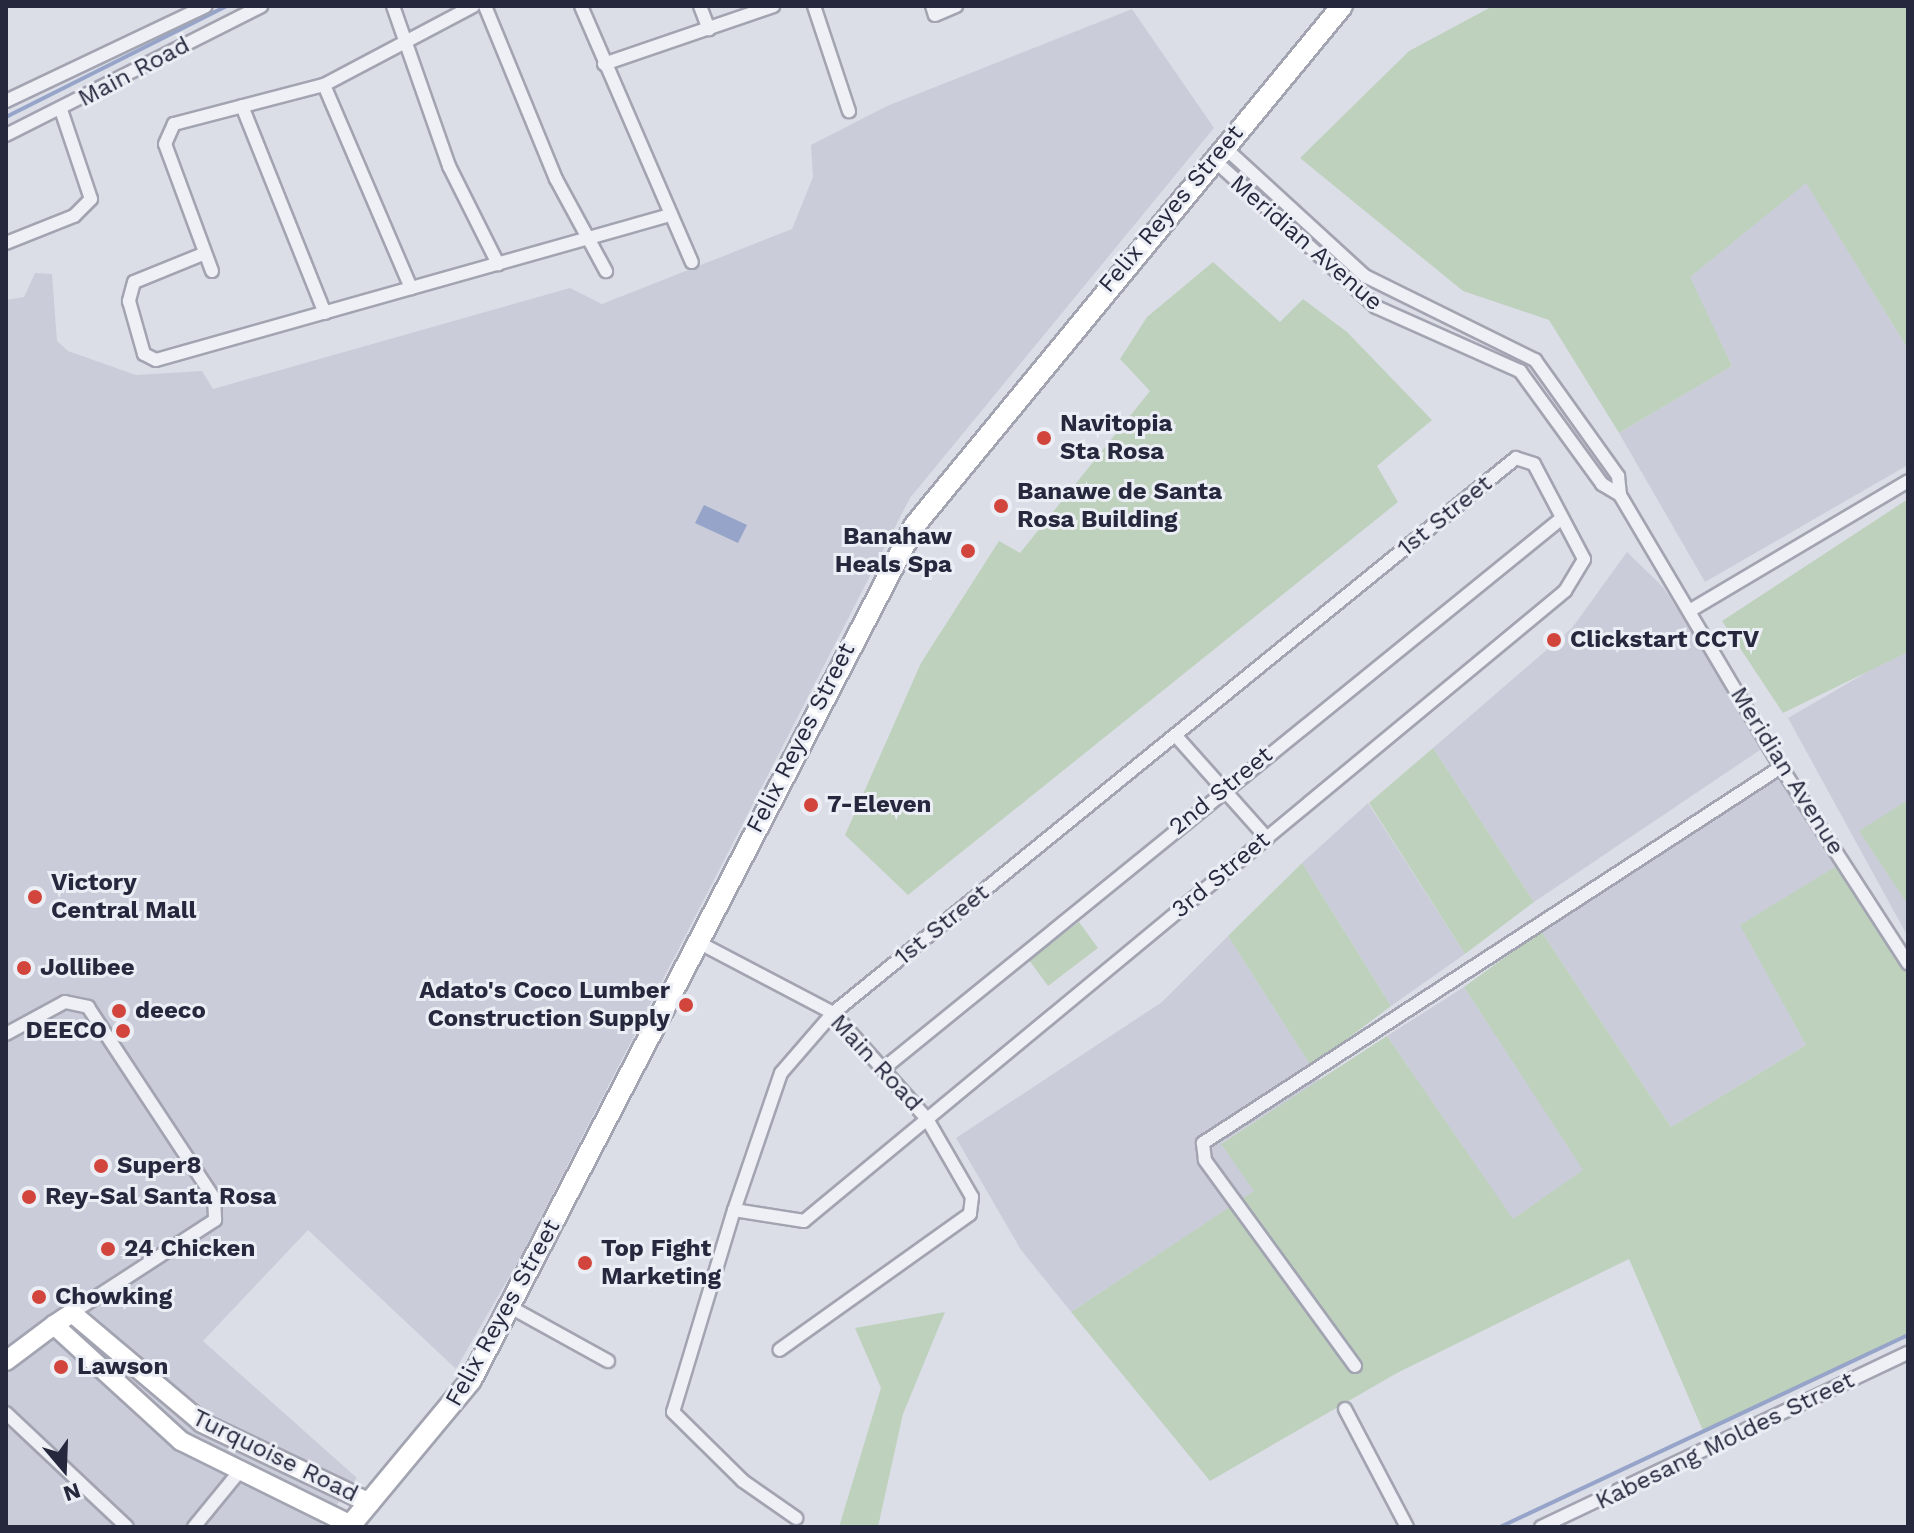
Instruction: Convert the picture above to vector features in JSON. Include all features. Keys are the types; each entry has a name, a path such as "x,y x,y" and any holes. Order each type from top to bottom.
{"main road":[{"name":"Felix Reyes Street","path":"350,1526 445,1417 510,1307 696,941 915,525 1218,152 1342,6"}],"street":[{"name":"Main Road","path":"6,101 206,6"},
{"name":"Main Road","path":"6,135 61,110 261,6"},
{"path":"393,6 449,166 498,264"},
{"path":"212,271 203,254 165,144 184,119 324,85 473,6"},
{"path":"485,6 587,236 606,271"},
{"path":"581,6 692,262"},
{"path":"700,6 709,29"},
{"path":"604,64 773,6"},
{"path":"814,6 849,111"},
{"path":"932,6 935,15 956,6"},
{"path":"324,85 411,288"},
{"path":"242,106 325,313"},
{"path":"6,243 74,216 91,199 61,110"},
{"name":"Meridian Avenue","path":"1218,152 1376,307 1520,371 1602,484 1620,495"},
{"name":"Meridian Avenue","path":"1218,152 1365,276 1535,360 1618,476 1620,495 1691,610 1781,767 1907,960"},
{"path":"203,254 134,282 129,301 144,354 156,360 670,215"},
{"name":"3rd Street","path":"734,1210 804,1221 1575,581 1584,559 1534,464 1516,458"},
{"name":"1st Street","path":"796,1518 674,1418 734,1210 775,1085 833,1013 1516,458"},
{"path":"1691,610 1908,481"},
{"name":"2nd Street","path":"883,1069 1562,518"},
{"path":"1176,736 1226,788 1267,838"},
{"path":"1355,1366 1205,1160 1203,1143 1781,767"},
{"name":"Main Road","path":"696,941 833,1013 927,1119 965,1181 970,1214 779,1350"},
{"path":"6,1034 75,1001 97,1018 214,1198 215,1220 54,1325 6,1361"},
{"path":"510,1307 608,1361"},
{"name":"Turquoise Road","path":"72,1313 202,1423 370,1503"},
{"name":"Turquoise Road","path":"54,1325 181,1441 235,1479 350,1526"},
{"name":"Kabesang Moldes Street","path":"1541,1527 1908,1353"},
{"path":"1345,1409 1407,1527"},
{"path":"6,1413 127,1527"},
{"path":"194,1527 235,1479"}],"shaded area":[{"path":"1132,9 1214,128 910,498 520,1258 456,1369 308,1230 203,1341 357,1478 320,1527 6,1527 6,300 24,297 35,273 52,274 57,341 68,351 136,375 202,371 213,389 570,288 602,304 792,229 813,177 811,145 887,106"},
{"path":"1806,182 1908,349 1908,465 1705,582 1619,433 1732,366 1689,277"},
{"path":"1627,552 1663,587 1766,746 1534,902 1433,748 1572,628"},
{"path":"1905,650 1908,655 1908,937 1788,718"},
{"path":"1781,770 1840,864 1741,925 1806,1045 1671,1127 1541,931"},
{"path":"1368,803 1465,954 1391,1006 1302,863"},
{"path":"1228,936 1320,1080 1222,1143 1255,1191 1071,1312 1021,1250 956,1138 1162,1002"},
{"path":"1464,987 1584,1170 1513,1220 1387,1036"}],"green space":[{"path":"1493,6 1908,6 1908,349 1806,183 1690,277 1732,366 1619,433 1549,320 1463,291 1300,158 1409,51"},
{"path":"1213,262 1280,322 1303,299 1347,332 1432,420 1377,466 1398,502 908,895 845,835 921,663 999,541 1020,553 1150,391 1120,359 1147,317"},
{"path":"1908,499 1908,652 1783,713 1722,621"},
{"path":"1433,748 1534,902 1465,954 1369,803"},
{"path":"1908,800 1908,905 1859,831"},
{"path":"1302,863 1391,1006 1311,1066 1228,936"},
{"path":"1840,864 1908,970 1908,1335 1704,1433 1629,1259 1397,1373 1210,1481 1071,1312 1254,1191 1221,1144 1387,1036 1513,1219 1583,1170 1464,987 1541,931 1671,1127 1806,1045 1740,925"},
{"path":"1079,922 1098,948 1048,986 1029,960"},
{"path":"945,1312 903,1414 878,1527 839,1527 881,1388 855,1328"}],"water":[{"path":"704,505 747,525 738,543 695,523"}],"waterway":[{"path":"6,117 227,6"},
{"path":"1500,1527 1908,1335"}],"place":[{"name":"Navitopia Sta Rosa","path":"1044,438"},
{"name":"Banawe de Santa Rosa Building","path":"1001,506"},
{"name":"Banahaw Heals Spa","path":"968,551"},
{"name":"Clickstart CCTV","path":"1554,640"},
{"name":"7-Eleven","path":"811,805"},
{"name":"Victory Central Mall","path":"35,897"},
{"name":"Jollibee","path":"24,968"},
{"name":"Adato's Coco Lumber Construction Supply","path":"686,1005"},
{"name":"deeco","path":"119,1011"},
{"name":"DEECO","path":"123,1031"},
{"name":"Super8","path":"101,1166"},
{"name":"Rey-Sal Santa Rosa","path":"29,1197"},
{"name":"24 Chicken","path":"108,1249"},
{"name":"Top Fight Marketing","path":"585,1263"},
{"name":"Chowking","path":"39,1297"},
{"name":"Lawson","path":"61,1367"}]}
